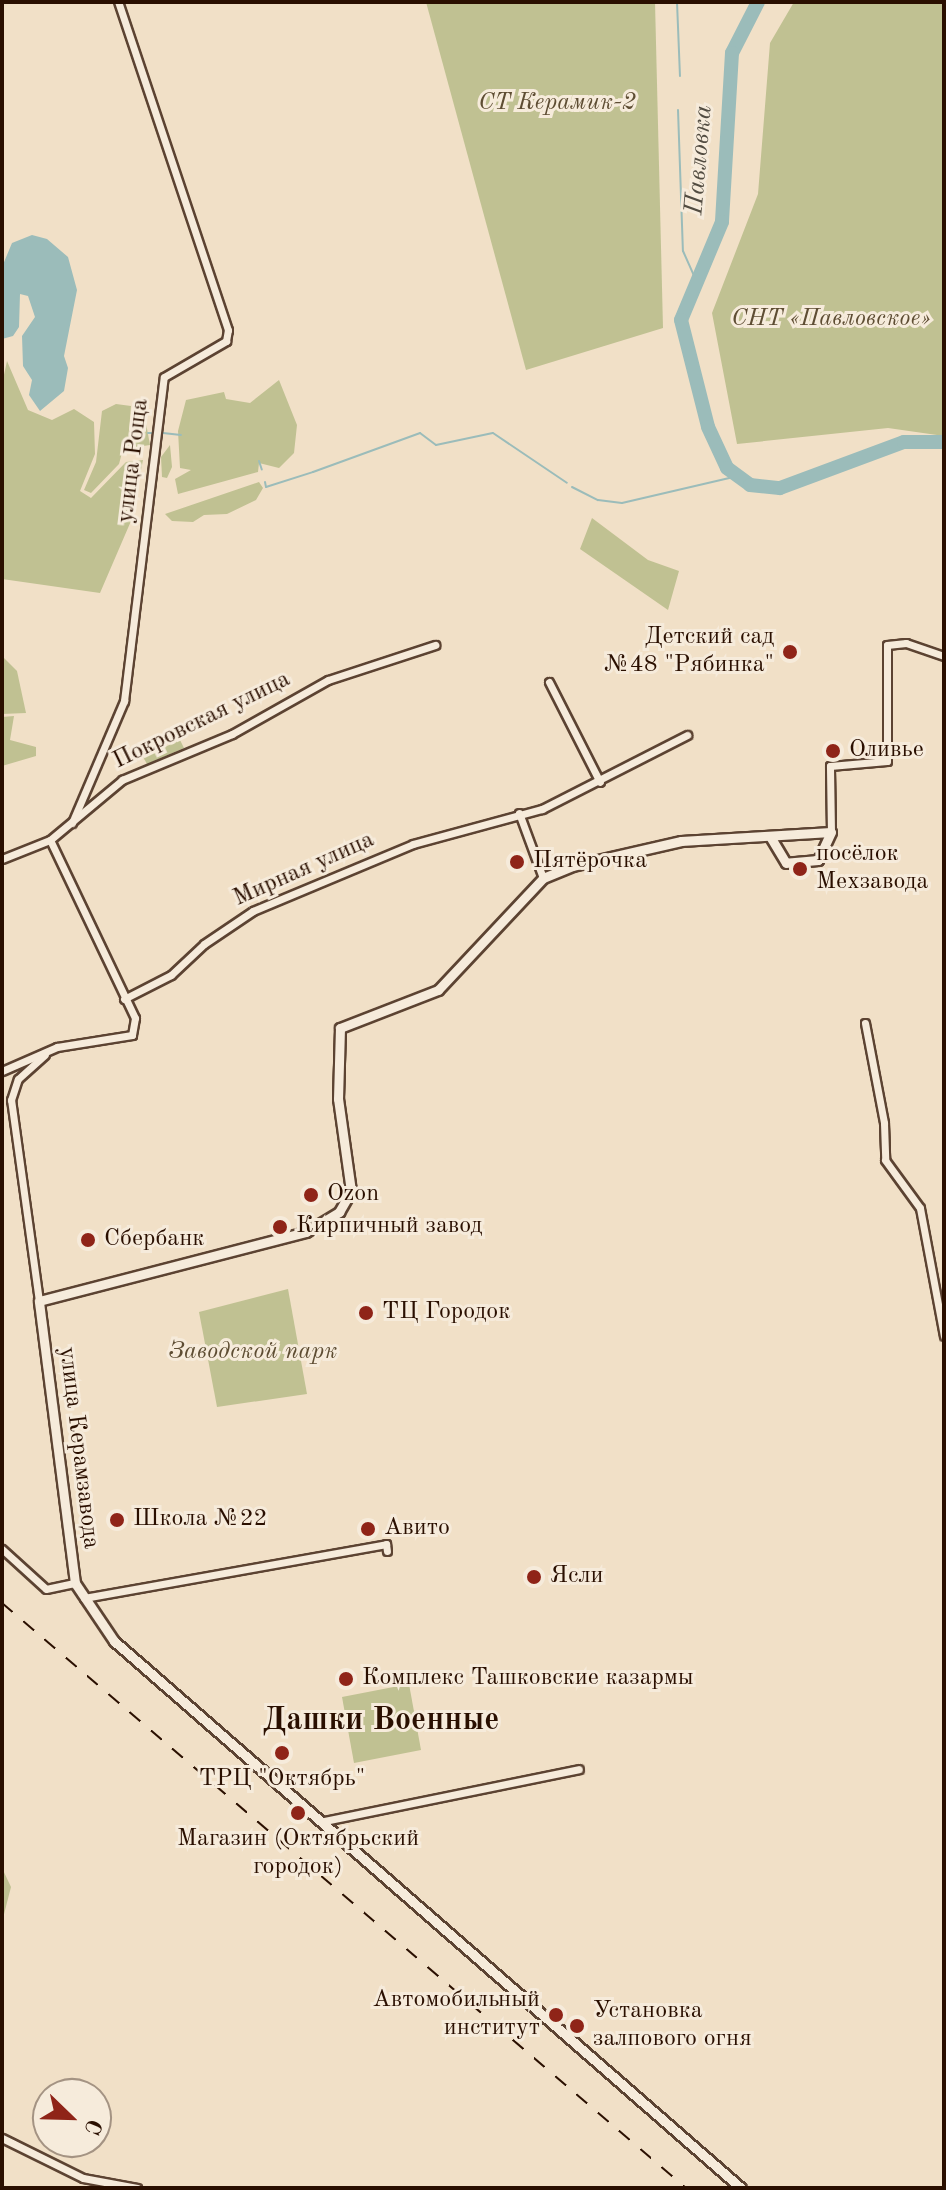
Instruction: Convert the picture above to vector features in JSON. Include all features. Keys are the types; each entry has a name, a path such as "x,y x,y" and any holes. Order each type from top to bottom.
{"street":[{"name":"улица Роща","path":"72,823 124,701 164,377 226,341 228,330 118,2"},
{"path":"770,836 786,863 818,860 831,832 830,766 887,761 887,645 906,643 944,656"},
{"name":"Покровская улица","path":"2,859 50,840 122,780 232,734 328,680 435,645"},
{"path":"549,682 600,782"},
{"name":"Мирная улица","path":"124,999 171,975 204,944 253,911 413,844 542,809 687,735"},
{"path":"519,813 543,878"},
{"path":"39,1301 306,1232 339,1212 351,1191 338,1099 340,1028 438,990 543,878 572,866 681,841 831,832"},
{"path":"2,1071 51,1049 132,1035 135,1018 50,840"},
{"path":"865,1023 884,1123 885,1160 920,1208 944,1336"},
{"name":"улица Керамзавода","path":"51,1049 18,1079 11,1100 75,1583 82,1599 114,1641 324,1821 741,2188"},
{"path":"82,1599 386,1544 387,1551"},
{"path":"2,1549 46,1589 75,1583"},
{"path":"324,1821 579,1769"},
{"path":"2,2138 83,2178 137,2188"}],"green space":[{"name":"СТ Керамик-2","path":"426,2 655,2 663,328 526,370"},
{"name":"СНТ «Павловское»","path":"794,2 944,2 944,436 888,428 737,444 712,313 758,194 770,43"},
{"path":"7,361 28,410 52,420 74,409 94,422 95,454 80,491 91,498 126,462 143,460 131,521 100,593 2,579 2,384"},
{"path":"279,380 297,425 294,453 279,468 259,463 258,472 178,494 175,479 191,470 180,468 178,431 186,400 224,392 226,399 250,403"},
{"path":"116,404 131,406 129,431 139,431 146,423 150,445 123,449 119,464 91,493 84,490 96,462 102,411"},
{"path":"170,445 172,467 167,478 162,477 161,457"},
{"path":"259,482 263,488 256,500 227,514 204,515 193,522 172,521 165,514"},
{"path":"592,518 648,560 679,571 668,610 580,549"},
{"path":"2,656 17,671 26,713 2,714"},
{"path":"14,716 10,740 36,747 36,756 2,766 2,717"},
{"path":"180,740 184,748 147,764 143,757"},
{"name":"Заводской парк","path":"288,1289 307,1394 217,1407 199,1312"},
{"path":"409,1684 421,1750 354,1763 342,1697"},
{"path":"2,1868 11,1887 2,1922"}],"water":[{"path":"32,235 47,239 68,257 77,290 64,356 68,368 64,391 40,411 29,395 32,380 23,366 22,336 35,317 28,296 20,294 19,327 13,336 2,339 2,267 12,243"}],"waterway":[{"path":"677,2 680,76"},
{"name":"Павловка","path":"758,2 732,53 722,222 681,320 708,427 727,468 750,485 780,488 904,442 944,442"},
{"path":"678,110 683,251 695,278"},
{"path":"148,433 153,433"},
{"path":"163,433 181,435"},
{"path":"265,482 266,487 420,433 436,445 493,433 567,483"},
{"path":"259,461 262,470"},
{"path":"572,487 598,500 622,503 738,476"}],"railway":[{"path":"2,1603 686,2188"}],"place":[{"name":"Детский сад №48 \"Рябинка\"","path":"790,652"},
{"name":"Оливье","path":"833,751"},
{"name":"Пятёрочка","path":"517,862"},
{"name":"посёлок Мехзавода","path":"800,869"},
{"name":"Ozon","path":"311,1195"},
{"name":"Кирпичный завод","path":"280,1227"},
{"name":"Сбербанк","path":"88,1240"},
{"name":"ТЦ Городок","path":"366,1313"},
{"name":"Школа №22","path":"117,1520"},
{"name":"Авито","path":"368,1529"},
{"name":"Ясли","path":"534,1577"},
{"name":"Комплекс Ташковские казармы","path":"346,1679"},
{"name":"ТРЦ \"Октябрь\"","path":"282,1753"},
{"name":"Магазин (Октябрьский городок)","path":"298,1813"},
{"name":"Автомобильный институт","path":"556,2015"},
{"name":"Установка залпового огня","path":"577,2026"}],"district":[{"name":"Дашки Военные","path":"381,1721"}]}
